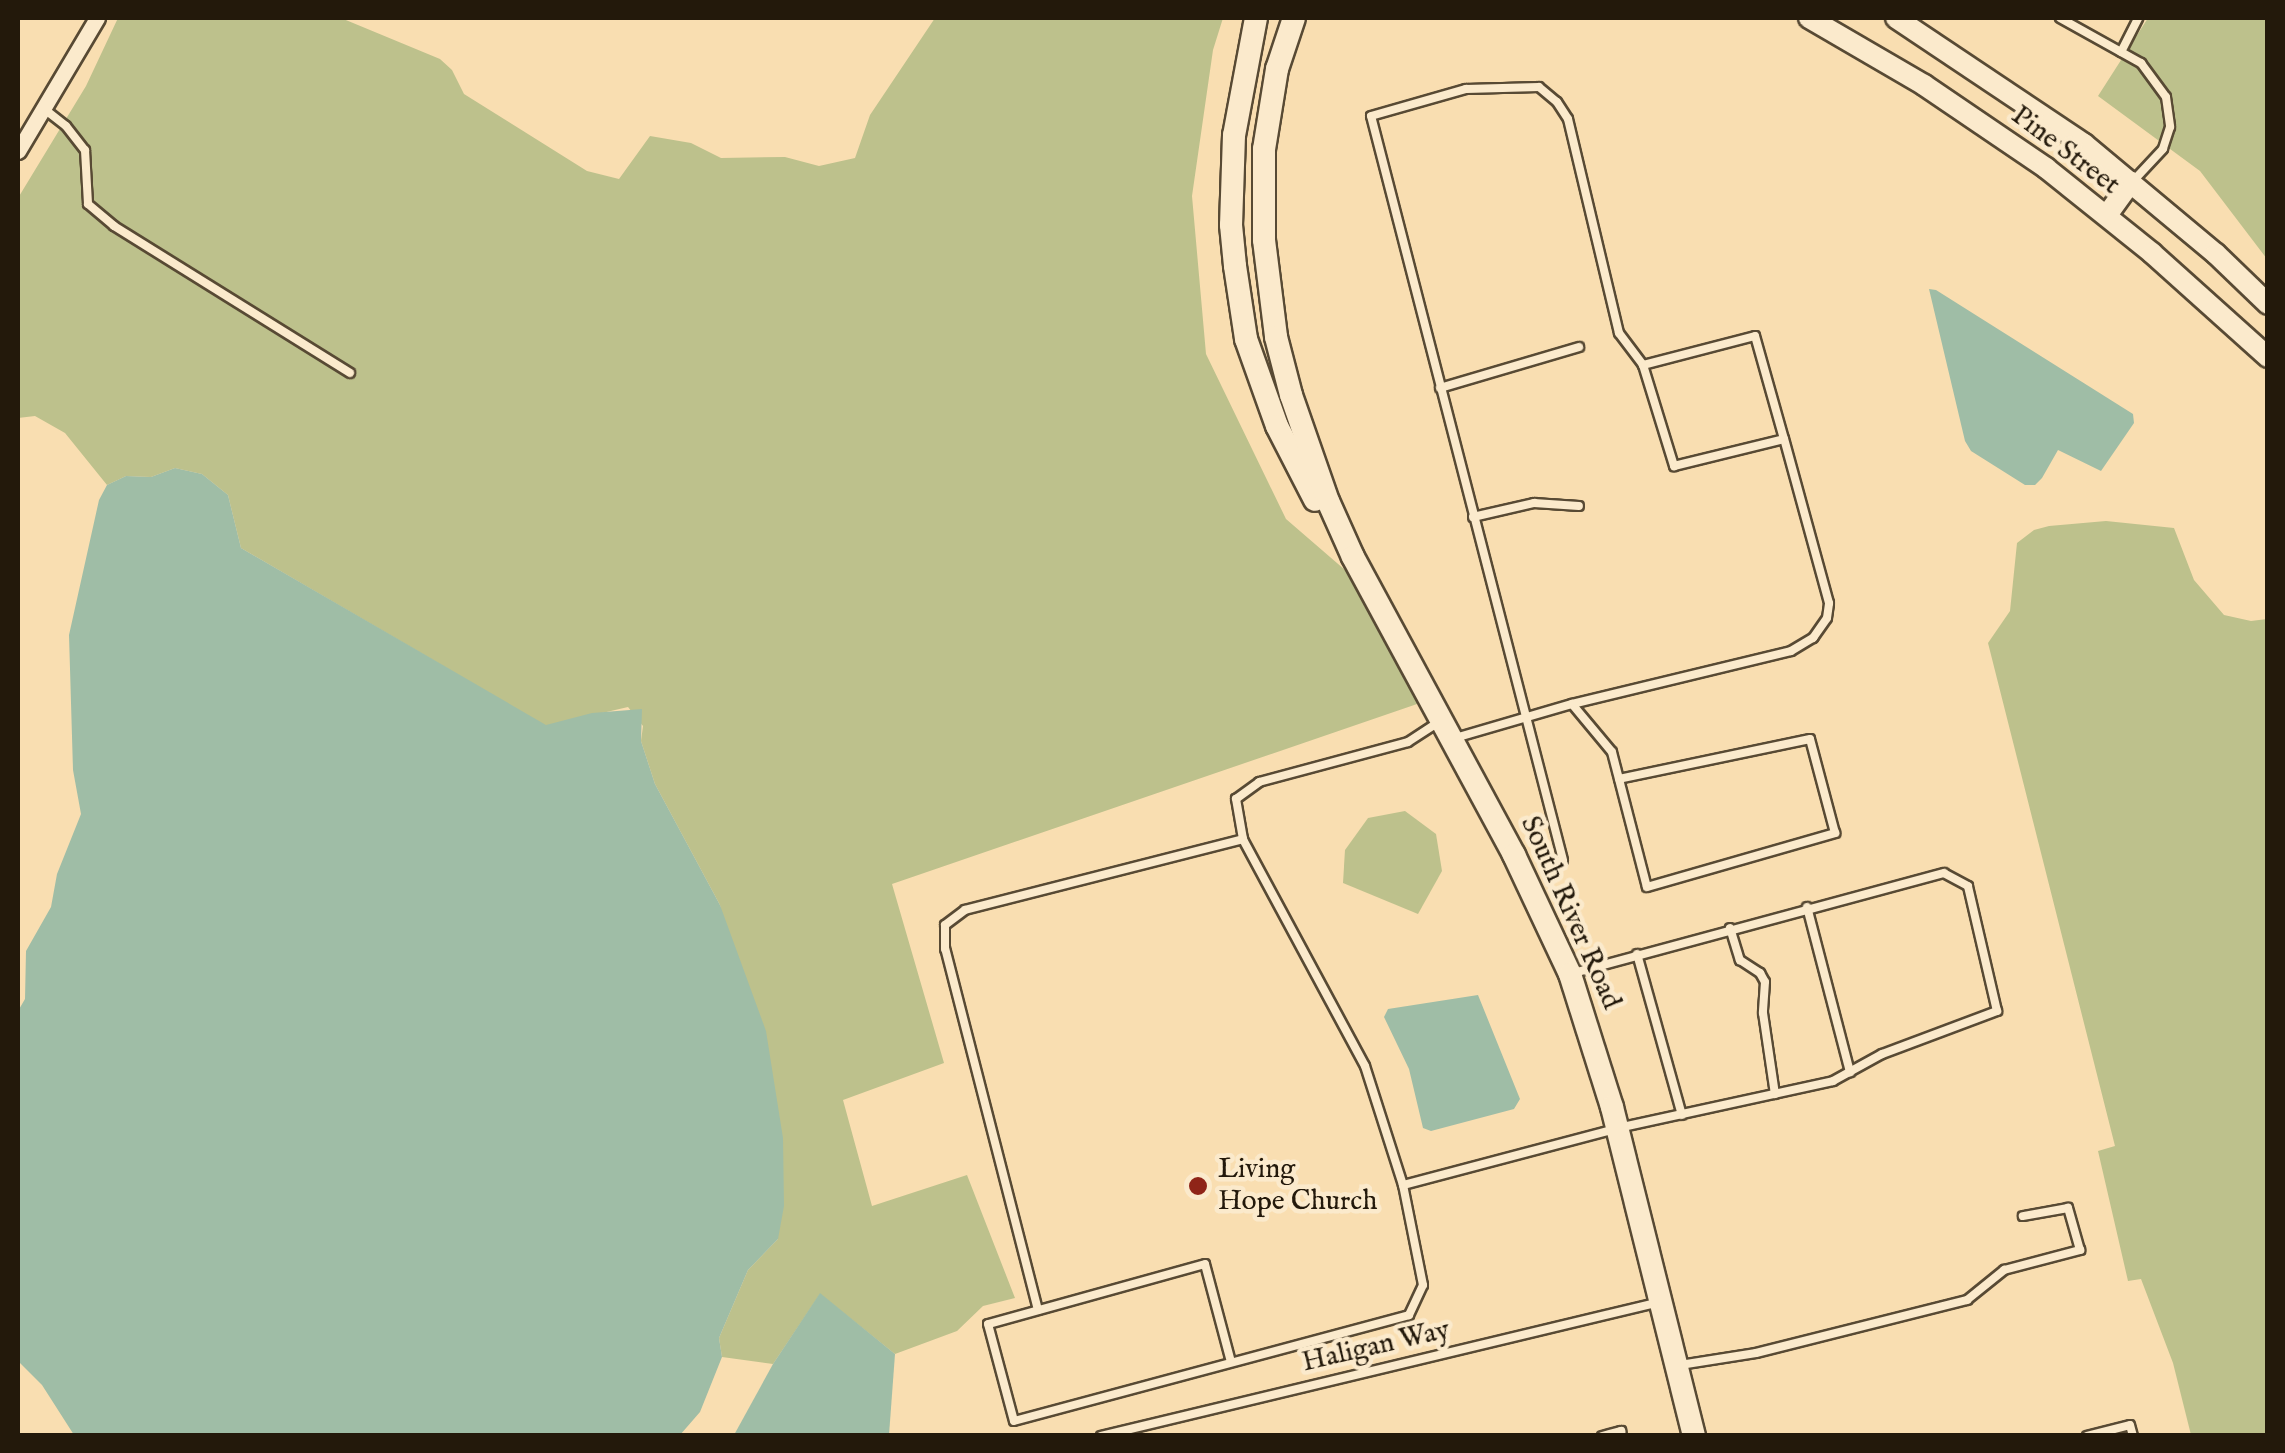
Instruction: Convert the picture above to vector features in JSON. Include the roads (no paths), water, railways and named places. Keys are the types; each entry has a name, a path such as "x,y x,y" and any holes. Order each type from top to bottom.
{"main road":[{"name":"South River Road","path":"1256,18 1240,94 1230,225 1246,339 1277,426 1314,497 1353,557"},
{"name":"South River Road","path":"1294,18 1277,69 1266,132 1264,240 1276,338 1291,396 1328,501 1353,557 1541,908 1570,974 1618,1128 1694,1436"}],"street":[{"path":"18,151 97,18"},
{"name":"Pine Street","path":"1809,18 1982,124 2106,215 2268,357"},
{"name":"Pine Street","path":"1896,18 2026,102 2132,182 2268,304"},
{"path":"2106,215 2132,182"}],"lane":[{"path":"2060,18 2120,52 2154,78 2166,97 2170,127 2163,148 2132,182"},
{"path":"2120,52 2138,18"},
{"path":"1564,860 1370,116 1466,89 1539,87 1557,102 1568,119 1619,332 1643,365 1674,466 1784,439"},
{"path":"43,108 66,126 85,150 88,204 114,226 350,373"},
{"path":"1231,1362 1205,1264 988,1324 1014,1422 1409,1315 1423,1286 1402,1185 1365,1066 1243,839 1236,812 1240,791 1446,730 1526,718 1791,650 1813,638 1827,618 1829,602 1755,336 1643,365"},
{"path":"1440,388 1578,348"},
{"path":"1472,517 1534,503 1579,506"},
{"path":"1572,704 1612,752 1646,887 1835,834 1810,739 1619,779"},
{"path":"1038,1310 943,943 945,925 965,910 1243,839"},
{"path":"1402,1185 1618,1128 1834,1081 1882,1054 1997,1012 1968,886 1944,873 1570,974"},
{"path":"1807,907 1850,1072"},
{"path":"1730,928 1740,960 1760,973 1765,982 1762,1013 1775,1094"},
{"path":"1637,954 1682,1114"},
{"path":"1676,1365 1756,1354 1966,1300 2004,1270 2080,1250 2068,1208 2023,1216"},
{"name":"Haligan Way","path":"1102,1436 1660,1302"},
{"path":"2087,1436 2130,1425 2133,1436"},
{"path":"1602,1436 1620,1431 1622,1436"}],"place":[{"name":"Living Hope Church","path":"1198,1186"}]}
